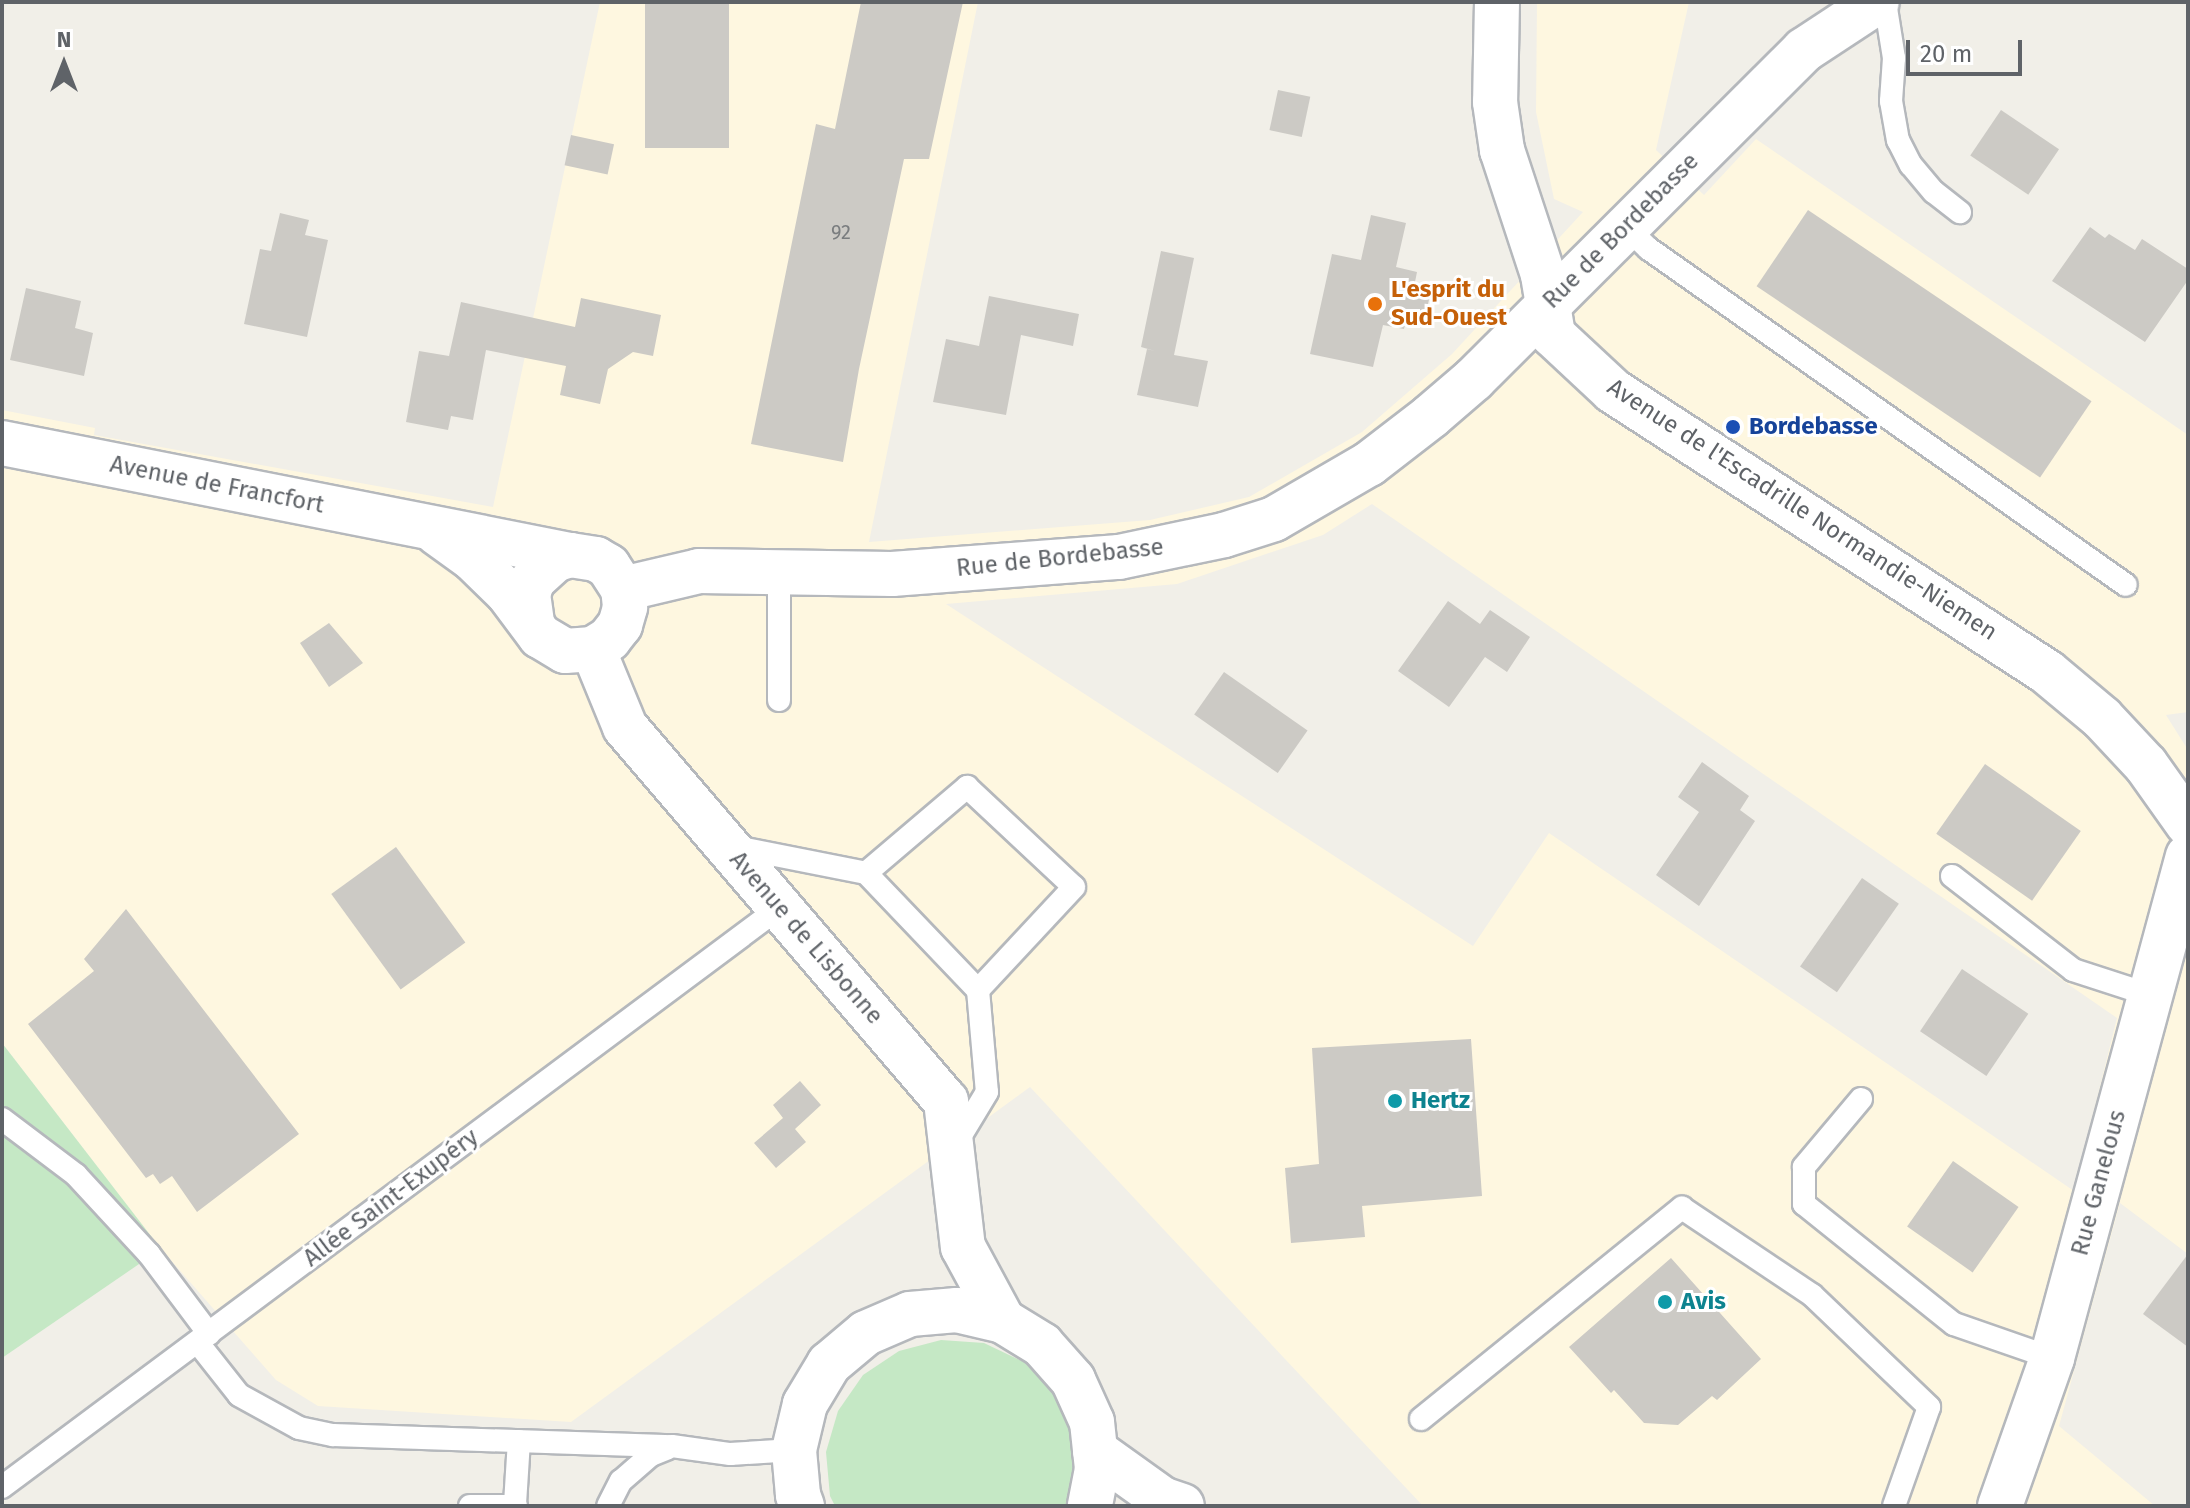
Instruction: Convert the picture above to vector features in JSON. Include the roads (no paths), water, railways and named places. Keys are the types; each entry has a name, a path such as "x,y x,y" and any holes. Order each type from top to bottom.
{"street":[{"name":"Avenue de l'Escadrille Normandie-Niemen","path":"1497,2 1495,102 1502,150 1549,304 1553,335 1613,391 2047,672 2102,718 2146,765 2188,824"},
{"name":"Rue de Bordebasse","path":"623,589 699,571 892,574 1119,557 1224,535 1274,519 1369,464 1431,416 1549,304 1804,50 1877,2"},
{"name":"Avenue de Francfort","path":"2,443 570,555"},
{"name":"Avenue de Francfort","path":"432,530 473,559 532,624"},
{"path":"570,555 583,555 608,566 623,589 625,607 620,625 609,639 593,649 565,651 551,645 532,624 528,594 533,580 543,568 570,555"},
{"name":"Avenue de Lisbonne","path":"593,649 625,727 946,1101 963,1247 1003,1321"},
{"name":"Rue Ganelous","path":"2000,1506 2052,1358 2188,856"},
{"path":"910,1314 963,1247"},
{"path":"802,1506 794,1450 805,1404 829,1364 866,1333 910,1314 957,1310 1003,1321 1042,1345 1073,1380 1092,1422 1097,1469 1090,1506"},
{"path":"1095,1451 1162,1499 1182,1506"}],"lane":[{"path":"1885,2 1894,58 1891,101 1898,140 1911,165 1926,183 1960,212"},
{"path":"1625,226 1649,249 2126,585"},
{"path":"779,573 779,700"},
{"path":"866,873 967,787 1074,887 978,990"},
{"path":"726,845 866,873 978,990 987,1092 952,1150"},
{"path":"1952,876 2073,970 2150,995"},
{"name":"Allée Saint-Exupéry","path":"2,1487 779,908"},
{"path":"1861,1099 1804,1167 1804,1204 1954,1324 2052,1358"},
{"path":"2,1119 76,1175 149,1254 239,1395 299,1428 333,1435 672,1446 730,1454 794,1450"},
{"path":"1421,1419 1682,1208 1812,1295 1929,1407 1894,1506"},
{"path":"470,1506 515,1505 519,1441"},
{"path":"608,1506 621,1481 651,1455 672,1446"}],"place":[{"name":"L'esprit du Sud-Ouest","path":"1375,304"},
{"name":"Bordebasse","path":"1733,427"},
{"name":"Hertz","path":"1395,1101"},
{"name":"Avis","path":"1665,1302"}]}
